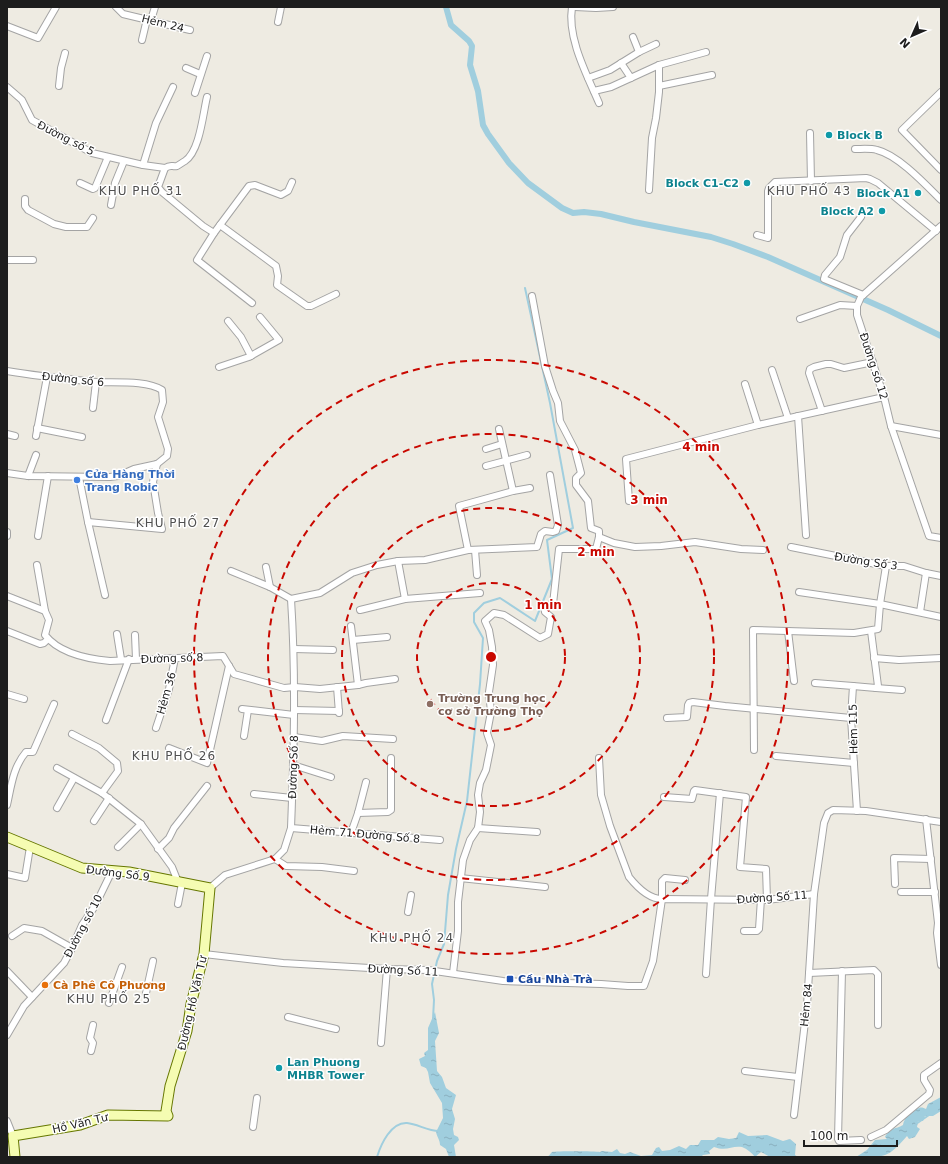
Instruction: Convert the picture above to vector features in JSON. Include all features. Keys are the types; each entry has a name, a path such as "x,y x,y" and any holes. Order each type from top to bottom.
{"street":[{"path":"7,26 38,38 56,7"},
{"name":"Hẻm 24","path":"116,7 123,14 190,30"},
{"path":"142,40 149,20 156,7"},
{"path":"278,22 281,7"},
{"path":"572,7 571,14 574,33 582,67 599,103"},
{"path":"575,7 614,7"},
{"path":"633,37 639,52"},
{"path":"588,78 610,70 639,52 656,44"},
{"path":"594,91 611,87 659,65 706,52"},
{"path":"59,86 61,68 65,53"},
{"path":"194,93 207,56"},
{"path":"621,63 631,78"},
{"path":"649,190 652,138 656,118 659,86 659,65"},
{"path":"186,68 200,74"},
{"path":"659,86 712,75"},
{"name":"Đường số 5","path":"7,87 22,100 32,120 92,153 143,165 165,168"},
{"path":"143,165 156,123 173,87"},
{"path":"940,168 902,130 941,92"},
{"path":"207,97 197,143 192,154 187,160 178,165 170,165 165,168 158,187 203,226 214,233"},
{"path":"810,133 810,180"},
{"path":"855,149 875,149 887,153 917,177 941,200"},
{"path":"80,183 93,189 95,188 108,157"},
{"path":"111,205 115,183 124,161"},
{"path":"757,235 768,238 768,191 772,184 775,182 810,180 870,179 878,183 939,229 862,296 857,306 840,305 800,319"},
{"path":"252,302 197,260 214,233 249,186 255,185 281,195 288,191 292,182"},
{"path":"25,199 25,206 28,210 54,224 66,227 87,227 92,218"},
{"path":"861,217 847,235 840,257 825,275 824,279 862,296"},
{"path":"220,225 276,266 278,285 308,306 336,294"},
{"path":"7,260 33,260"},
{"path":"452,973 458,931 458,902 463,860 470,840 478,828 480,812 478,795 480,783 486,770 491,745 487,733 491,712 489,692 493,665 489,630 485,621 494,613 504,615 540,638 548,634 551,617 544,612 544,606 553,604 559,549 596,549 599,537 599,531 591,528 588,501 576,485 576,478 581,473 576,450 560,421 558,403 545,366 532,296"},
{"name":"Đường số 12","path":"857,306 857,315 884,397 891,426 929,536 941,538"},
{"path":"219,367 251,356 279,340 260,317"},
{"path":"228,321 241,337 251,356"},
{"path":"822,410 809,373 810,370 814,367 826,364 844,368 872,362"},
{"path":"772,370 788,418"},
{"name":"Đường số 6","path":"7,371 96,382 140,384 156,387 162,390 163,402 158,417 168,449 166,456 157,464"},
{"path":"36,436 47,377"},
{"path":"93,408 96,382"},
{"path":"745,384 758,425"},
{"path":"629,501 626,459 758,425 884,397"},
{"path":"798,416 806,535"},
{"path":"891,426 941,435"},
{"path":"37,428 82,437"},
{"path":"499,429 513,491"},
{"path":"7,434 15,436"},
{"path":"486,449 502,444"},
{"path":"28,476 36,455"},
{"path":"486,466 527,455"},
{"path":"7,474 110,478 134,469 157,464 153,482 162,529 88,522"},
{"path":"230,571 270,587 291,598 320,593 352,573 377,565 398,561 425,560 468,550 537,547 541,534 545,531 556,531 558,526 550,475"},
{"path":"38,536 48,476"},
{"path":"79,477 105,595"},
{"path":"468,550 459,506 513,491 530,488"},
{"path":"599,537 614,543 635,548 695,542 741,549 763,550"},
{"name":"Đường Số 3","path":"791,547 886,566 904,566 941,576"},
{"path":"475,550 477,575"},
{"path":"398,561 405,600"},
{"path":"7,631 40,644 44,643 48,639 45,635 48,620 37,565"},
{"path":"754,750 753,630 854,633 878,629 886,566"},
{"path":"266,567 270,587"},
{"path":"920,612 926,573"},
{"path":"799,592 880,604 941,617"},
{"path":"360,610 405,600 480,593"},
{"path":"7,596 45,611"},
{"name":"Đường Số 8","path":"275,859 284,850 291,828 295,687 291,598"},
{"path":"351,626 358,685"},
{"path":"788,631 794,681"},
{"path":"871,631 878,684 876,688"},
{"path":"117,634 121,659"},
{"path":"135,635 136,659"},
{"path":"353,640 387,637"},
{"name":"Đường số 8","path":"48,639 58,647 92,659 110,660 223,656 234,674 284,688 295,687 320,689 395,679"},
{"path":"294,649 333,650"},
{"name":"Hẻm 36","path":"156,728 168,689 175,658"},
{"path":"874,658 899,660 941,658"},
{"path":"106,720 129,659"},
{"path":"169,748 207,763 229,666"},
{"path":"815,683 902,690"},
{"name":"Hẻm 115","path":"853,686 851,718 857,811"},
{"path":"244,736 245,709 294,712 339,712 337,687"},
{"path":"7,694 24,699"},
{"path":"667,718 686,718 688,704 691,702 851,718"},
{"path":"7,805 9,788 19,760 26,752 33,752 54,704"},
{"path":"72,734 99,748 117,763 118,771 102,793"},
{"path":"294,737 322,741 342,736 393,739"},
{"path":"776,756 854,763"},
{"path":"358,812 388,812 390,810 391,758"},
{"path":"599,758 601,795 610,826 629,877 641,889 654,898 662,899 663,879 685,880"},
{"path":"293,765 331,777"},
{"path":"57,768 102,793 141,824 172,867 180,882 178,904"},
{"path":"57,808 74,778"},
{"path":"351,833 366,782"},
{"path":"158,849 169,838 174,828 207,786"},
{"path":"664,796 692,799 695,790 746,797 740,867 766,869 764,900 759,929 758,931 744,931"},
{"path":"706,974 720,793"},
{"path":"254,794 292,798"},
{"path":"94,821 109,798"},
{"name":"Đường Số 11","path":"204,954 283,963 428,970 503,982 644,986 653,961 662,899 764,900 814,894 823,829 828,813 834,810 857,811 941,822"},
{"path":"926,820 935,892 941,965"},
{"path":"118,847 141,824"},
{"name":"Hẻm 71 Đường Số 8","path":"291,828 440,840"},
{"path":"478,828 537,832"},
{"name":"Đường Số 9","path":"7,837 82,868 128,872 210,888"},
{"path":"7,874 25,878 30,847"},
{"path":"895,884 894,858 930,859"},
{"path":"210,888 226,875 275,859 286,866 322,867 354,871"},
{"name":"Đường số 10","path":"8,1033 24,1006 64,963 82,925 94,906 112,871"},
{"path":"460,878 545,887"},
{"name":"Đường Hồ Văn Tư","path":"168,1116 166,1111 170,1086 186,1031 191,1004 204,954 210,888"},
{"path":"901,892 935,892"},
{"name":"Hẻm 84","path":"794,1115 809,973 814,894"},
{"path":"408,912 411,896"},
{"path":"12,936 24,928 42,931 72,948"},
{"path":"146,993 153,961"},
{"path":"109,1003 122,967"},
{"path":"382,1043 387,969"},
{"path":"7,971 32,997"},
{"path":"842,971 838,1139 839,1141 861,1140"},
{"path":"809,973 876,971 878,974 878,1025"},
{"path":"288,1017 336,1029"},
{"path":"7,1025 8,1033"},
{"path":"91,1051 93,1043 90,1038 94,1025"},
{"path":"871,1137 886,1130 929,1094 930,1090 924,1080 924,1075 941,1063"},
{"path":"745,1071 798,1077"},
{"path":"253,1127 257,1098"},
{"name":"Hồ Văn Tư","path":"13,1136 80,1125 108,1115 168,1116"},
{"path":"7,1121 13,1136 14,1157"}],"water":[{"path":"435,1012 439,1033 435,1041 437,1071 442,1077 446,1088 456,1095 452,1109 455,1119 453,1129 454,1135 458,1137 459,1140 454,1145 456,1157 449,1157 446,1149 440,1145 436,1132 443,1118 442,1103 430,1083 426,1068 421,1066 419,1059 425,1056 424,1053 428,1050 428,1028"},
{"path":"941,1097 941,1111 933,1116 925,1116 923,1121 918,1121 917,1127 920,1129 915,1137 909,1139 907,1136 895,1149 885,1155 856,1157 867,1150 875,1140 887,1139 885,1137 889,1131 903,1125 906,1117 911,1112 921,1108 926,1109 928,1104"},
{"path":"739,1132 748,1136 767,1135 783,1141 790,1139 796,1144 795,1155 798,1157 770,1157 761,1152 755,1157 742,1147 722,1149 714,1147 709,1151 710,1154 703,1155 701,1157 547,1157 552,1152 612,1152 617,1149 620,1153 625,1154 630,1152 641,1156 652,1155 656,1148 659,1147 662,1151 670,1150 679,1146 686,1149 690,1145 698,1145 701,1140 714,1140 718,1137 729,1139 736,1138"}],"waterway":[{"path":"446,7 451,25 469,41 472,46 470,65 478,91 483,125 488,134 509,163 528,183 562,208 573,213 584,212 601,214 711,237 733,244 768,257 888,310 941,336"},
{"path":"433,1019 434,1000 432,984 437,961 444,944 448,895 456,849 467,801 480,684 483,638 474,622 474,613 484,603 500,598 535,621 552,579 547,540 573,528 550,403 525,288"},
{"path":"916,1124 929,1115"},
{"path":"377,1157 384,1140 396,1126 407,1123 430,1130 439,1131"}],"place":[{"name":"Block B","path":"829,135"},
{"name":"Block C1-C2","path":"747,183"},
{"name":"Block A1","path":"918,193"},
{"name":"Block A2","path":"882,211"},
{"name":"Cửa Hàng Thời Trang Robic","path":"77,480"},
{"name":"Trường Trung học cơ sở Trường Thọ","path":"430,704"},
{"name":"Cầu Nhà Trà","path":"510,979"},
{"name":"Cà Phê Cô Phương","path":"45,985"},
{"name":"Lan Phuong MHBR Tower","path":"279,1068"}],"district":[{"name":"KHU PHỐ 31","path":"141,191"},
{"name":"KHU PHỐ 43","path":"809,191"},
{"name":"KHU PHỐ 27","path":"178,523"},
{"name":"KHU PHỐ 26","path":"174,756"},
{"name":"KHU PHỐ 24","path":"412,938"},
{"name":"KHU PHỐ 25","path":"109,999"}]}
